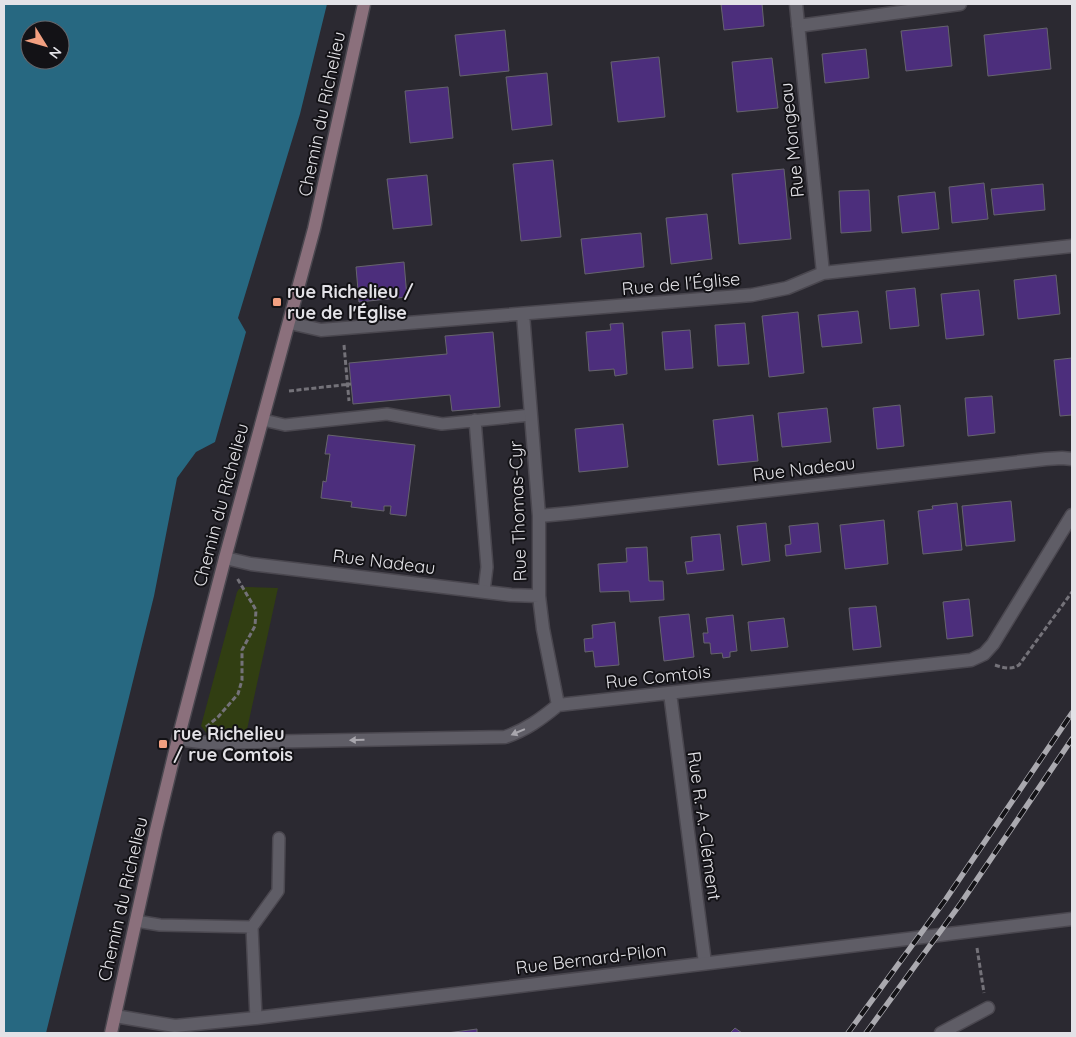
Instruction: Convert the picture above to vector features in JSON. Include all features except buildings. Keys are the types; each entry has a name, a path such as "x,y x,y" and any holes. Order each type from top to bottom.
{"main road":[{"name":"Chemin du Richelieu","path":"111,1033 178,739 225,558 290,323 331,158 364,4"}],"street":[{"name":"Rue Mongeau","path":"796,4 823,273"},
{"path":"798,26 960,4"},
{"name":"Rue de l'Église","path":"290,323 321,330 752,295 787,288 823,273 1072,246"},
{"name":"Rue Thomas-Cyr","path":"523,314 539,516 539,596 543,629 558,705"},
{"name":"Rue Nadeau","path":"539,516 1046,459 1072,459"},
{"path":"978,658 989,649 998,636 1072,515"},
{"name":"Rue Nadeau","path":"225,558 251,564 539,596"},
{"name":"Rue Comtois","path":"558,705 964,662 978,658"},
{"name":"Rue R.-A.-Clément","path":"670,693 705,963"},
{"path":"178,739 207,743 505,737 518,733 558,705"},
{"name":"Rue Bernard-Pilon","path":"115,1016 175,1026 256,1018 1072,919"},
{"path":"941,1033 988,1008"}],"lane":[{"path":"263,420 285,425 387,414 442,424 531,415"},
{"path":"475,420 487,567 484,591"},
{"path":"256,1018 252,927 278,891 279,838"},
{"path":"136,920 160,925 252,927"}],"path":[{"path":"343,342 349,385 349,406"},
{"path":"289,391 349,385"},
{"path":"178,739 200,731 235,699 241,688 242,650 255,626 256,610 225,558"},
{"path":"978,658 1002,668 1019,665 1072,592"},
{"path":"977,948 978,964 988,1008"}],"green space":[{"path":"246,587 278,588 246,734 208,735 201,726 237,592 239,589"}],"water":[{"path":"4,4 327,4 300,114 238,318 246,332 215,442 196,452 177,478 154,596 46,1033 4,1033"}],"railway":[{"path":"848,1033 946,899 1072,713"},
{"path":"866,1033 961,903 1072,739"}],"place":[{"name":"rue Richelieu / rue de l'Église","path":"277,302"},
{"name":"rue Richelieu / rue Comtois","path":"163,744"}]}
